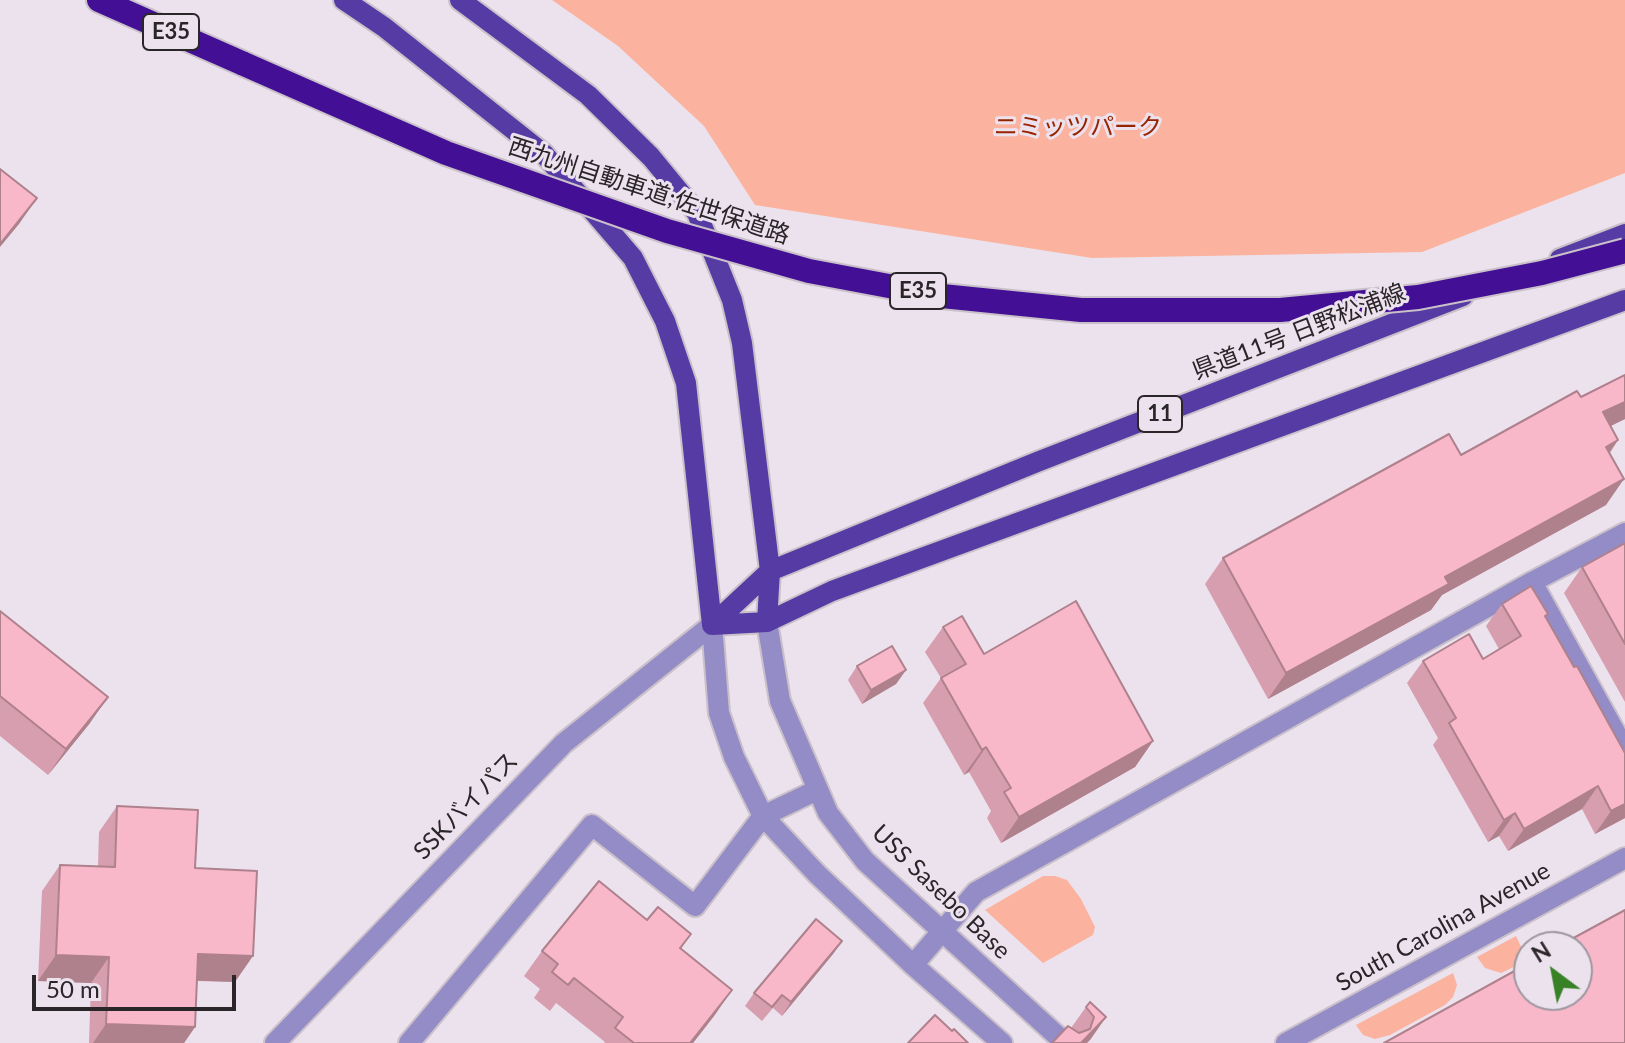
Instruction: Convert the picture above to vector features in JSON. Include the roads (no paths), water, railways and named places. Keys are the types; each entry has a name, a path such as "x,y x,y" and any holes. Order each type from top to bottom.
{"highway":[{"name":"西九州自動車道;佐世保道路","path":"99,0 446,153 667,231 809,271 942,296 1081,310 1280,310 1418,297 1542,273 1625,251"},
{"name":"西九州自動車道;佐世保道路","path":"129,0 244,64"}],"main road":[{"path":"344,0 384,27 544,154 633,258 665,321 686,383 712,625"},
{"path":"460,0 588,95 651,157 697,213 732,300 742,343 770,571 767,622"},
{"name":"県道11号 日野松浦線","path":"712,625 770,571 1037,462 1625,234"},
{"name":"11","path":"712,625 767,622 832,591 1625,300"}],"street":[{"path":"913,965 976,892 1625,533"},
{"path":"1532,582 1625,750"},
{"name":"USS Sasebo Base","path":"767,622 780,701 828,813 865,861 1065,1043"},
{"path":"712,625 719,713 734,757 763,816 817,874 913,965 1002,1043"},
{"name":"SSKバイパス","path":"275,1043 564,743 712,625"},
{"path":"409,1043 592,825 695,906 763,816 817,790"},
{"name":"South Carolina Avenue","path":"1286,1043 1625,858"}],"park label":[{"name":"ニミッツパーク","path":"1078,127"}]}
